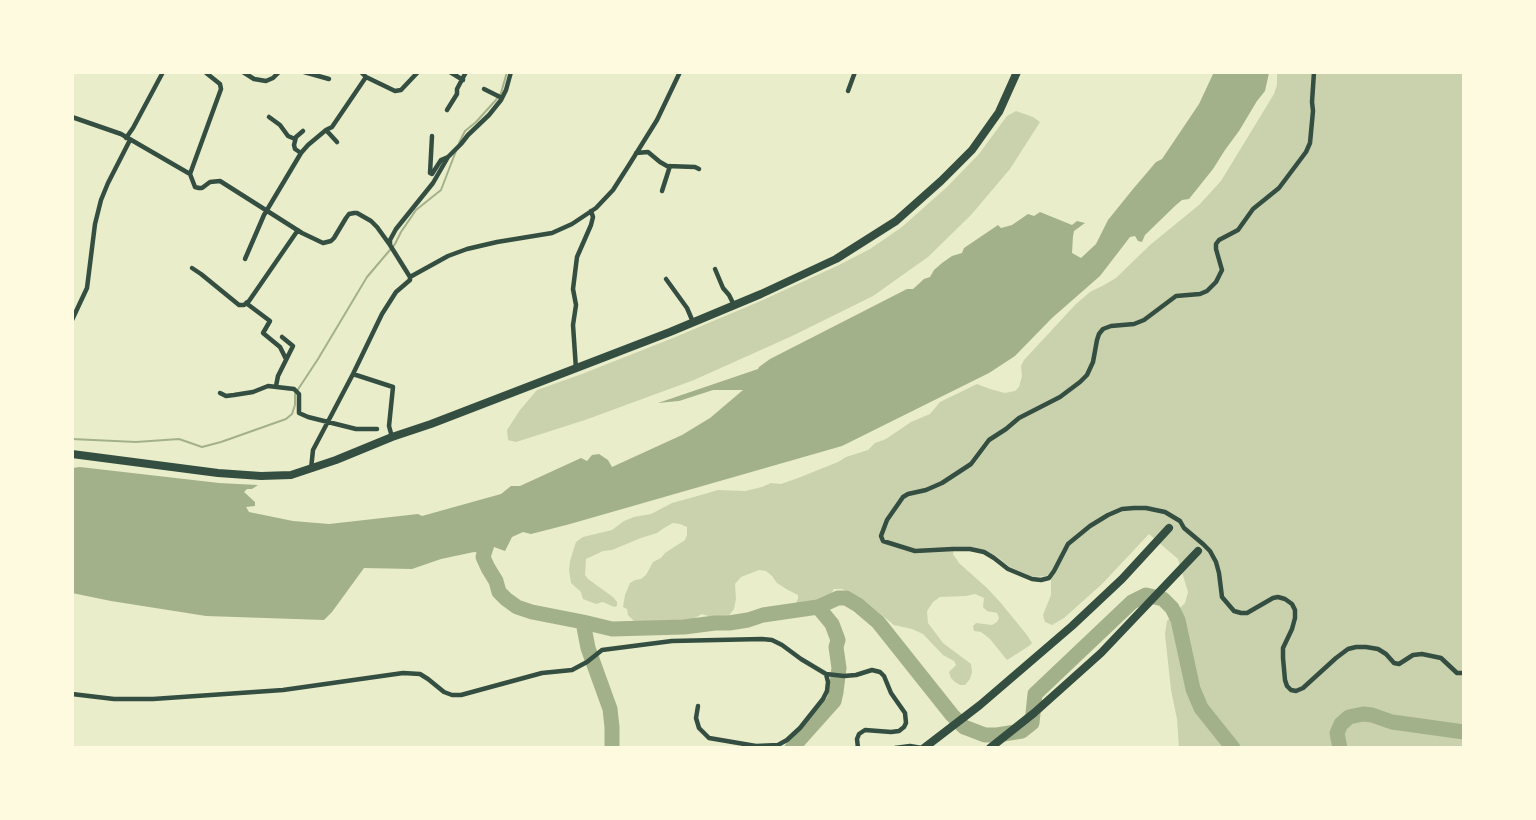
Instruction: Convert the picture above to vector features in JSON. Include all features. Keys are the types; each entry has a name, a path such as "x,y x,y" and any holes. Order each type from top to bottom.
{"highway":[{"path":"72,454 218,474 291,475 576,369 693,322 836,259 879,233 941,182 972,150 999,112 1017,72"},
{"path":"923,748 980,705 1072,626 1122,579 1166,531"},
{"path":"990,748 1034,713 1101,653 1198,551"}],"street":[{"path":"72,320 87,288 95,224 101,200 133,128 163,72"},
{"path":"190,174 221,89 220,84 205,72"},
{"path":"243,72 254,79 266,81 279,72"},
{"path":"304,72 329,79"},
{"path":"361,72 366,77 395,91 401,90 418,72"},
{"path":"450,72 463,80"},
{"path":"447,110 466,72"},
{"path":"390,245 396,229 434,183 448,158 502,99 511,72"},
{"path":"311,469 313,450 382,314 396,292 410,280 410,277 448,256 497,242 552,233 572,224 591,211 614,190 657,120 680,72"},
{"path":"848,91 855,72"},
{"path":"1314,72 1310,143 1306,153 1279,188 1253,209 1238,230 1216,244 1222,270 1208,291 1176,296 1144,320 1103,329 1096,340 1093,362 1087,375 1080,382 1060,397 1019,418 989,440 970,464 942,483 903,497 887,520 881,536 882,541 915,551 962,549 984,552 1008,569 1032,579 1041,580 1049,578 1054,572 1068,544 1108,515 1122,509 1134,508 1165,512 1180,521 1184,528 1210,551 1219,573 1222,597 1234,611 1241,614 1247,613 1278,597 1292,604 1295,618 1283,648 1285,680 1291,690 1296,691 1303,688 1336,658 1348,649 1356,647 1378,650 1386,654 1394,663 1399,664 1413,655 1422,654 1441,658 1457,673 1464,673"},
{"path":"245,259 266,211 301,153 332,127 366,77"},
{"path":"484,89 502,99"},
{"path":"72,117 121,134 190,174 195,186 199,188 210,182 220,182 323,243 334,238 349,214 357,213 377,227 410,277"},
{"path":"269,117 280,125 288,136 295,139"},
{"path":"326,130 337,142"},
{"path":"301,153 295,148 295,139 303,131"},
{"path":"432,136 430,173 432,174 441,160 448,158"},
{"path":"636,153 648,152 660,162 670,166 699,169"},
{"path":"662,191 670,166"},
{"path":"576,369 573,325 576,305 573,289 577,257 593,218 591,211"},
{"path":"192,268 239,305 244,305 298,230"},
{"path":"715,269 734,305"},
{"path":"666,279 687,308 693,322"},
{"path":"246,303 270,321 263,333 280,347 286,359"},
{"path":"276,386 278,376 293,346 282,337"},
{"path":"353,374 393,387 389,426 392,437"},
{"path":"220,393 226,396 234,395 253,392 268,386 294,389 299,394 299,413 356,429 376,429"},
{"path":"72,694 114,699 153,699 283,690 403,673 420,674 444,692 452,695 542,673 572,670 602,650 672,641 762,639 772,640 782,645 826,674 856,675 872,670 885,676 891,693 905,713 907,720 899,731 865,730 859,734 857,739 858,748"},
{"path":"698,706 696,718 699,728 709,738 756,746 778,745 800,728 823,699 827,691 826,674"},
{"path":"716,739 719,748"},
{"path":"895,748 910,746 923,748"}],"shaded area":[{"path":"1214,72 1269,73 1265,91 1213,169 1189,199 1182,200 1176,205 1145,235 1142,242 1138,241 1135,236 1130,237 1100,276 1052,318 1015,356 989,373 842,446 570,524 531,534 523,532 512,537 505,551 494,547 481,553 474,552 441,559 412,569 364,568 324,620 206,616 72,593 72,468 258,485 244,492 255,502 255,506 246,507 249,512 293,521 329,524 418,514 422,516 501,494 511,486 520,486 581,458 587,461 592,455 599,454 608,460 612,467 682,435 710,418 743,390 713,390 679,401 658,403 758,369 770,359 907,289 913,289 924,279 930,277 942,263 962,253 964,248 998,225 1001,228 1012,225 1028,214 1034,216 1040,212 1072,225 1077,221 1085,223 1074,231 1073,236 1072,253 1081,258 1096,244 1108,220 1133,189 1156,162 1162,159 1199,104"},
{"path":"1277,72 1464,72 1464,748 1179,748 1165,634 1167,621 1185,603 1188,592 1178,559 1149,534 1102,584 1064,618 1052,625 1045,622 1043,615 1051,595 1051,579 1048,576 1033,577 1010,567 985,551 955,547 953,554 959,563 1000,602 1032,643 1007,660 990,639 981,632 974,631 973,626 976,623 992,625 999,618 997,613 987,611 983,607 984,598 975,594 940,597 927,611 928,623 943,643 971,664 970,679 965,685 960,685 951,678 949,672 956,665 954,661 943,655 923,634 894,625 861,598 842,589 834,589 828,598 817,604 797,608 795,604 798,595 777,583 766,571 759,570 741,577 735,584 734,609 727,618 717,619 702,614 687,622 640,624 635,622 628,615 627,609 623,607 630,583 641,579 653,562 685,540 687,527 680,524 673,523 657,533 586,559 585,575 613,597 617,606 603,602 596,604 583,599 581,592 571,583 570,561 576,542 583,537 612,530 634,517 651,514 672,503 718,490 745,491 798,478 868,450 875,443 886,439 911,422 930,414 940,402 977,384 1005,393 1015,391 1019,387 1022,376 1021,366 1024,360 1076,304 1090,292 1116,278 1150,245 1199,205 1221,181 1274,94"},
{"path":"1016,111 1040,122 1010,169 971,215 928,257 873,296 792,336 694,380 585,420 516,442 508,440 507,430 537,390 673,338 763,300 870,249 902,227 947,187 979,154 1007,116"}],"waterway":[{"path":"459,143 465,131 501,93 507,72"},
{"path":"72,439 136,442 179,439 202,447 286,419 292,414 295,394 367,277 395,244 416,210 441,190 456,151"},
{"path":"493,533 483,557 496,581 499,592 506,599 517,607 532,612 612,629 729,623 763,615 818,607 838,598 846,598 878,622 964,727 985,735 1022,731 1032,723 1035,694 1132,602 1146,595 1163,599 1172,608 1178,620 1193,689 1201,708 1233,748"},
{"path":"792,748 834,701 836,692 839,668 836,647 838,640 832,624 818,607"},
{"path":"583,622 588,648 610,709 612,748"},
{"path":"1340,748 1337,733 1341,724 1349,717 1363,714 1392,722 1464,732"}]}
